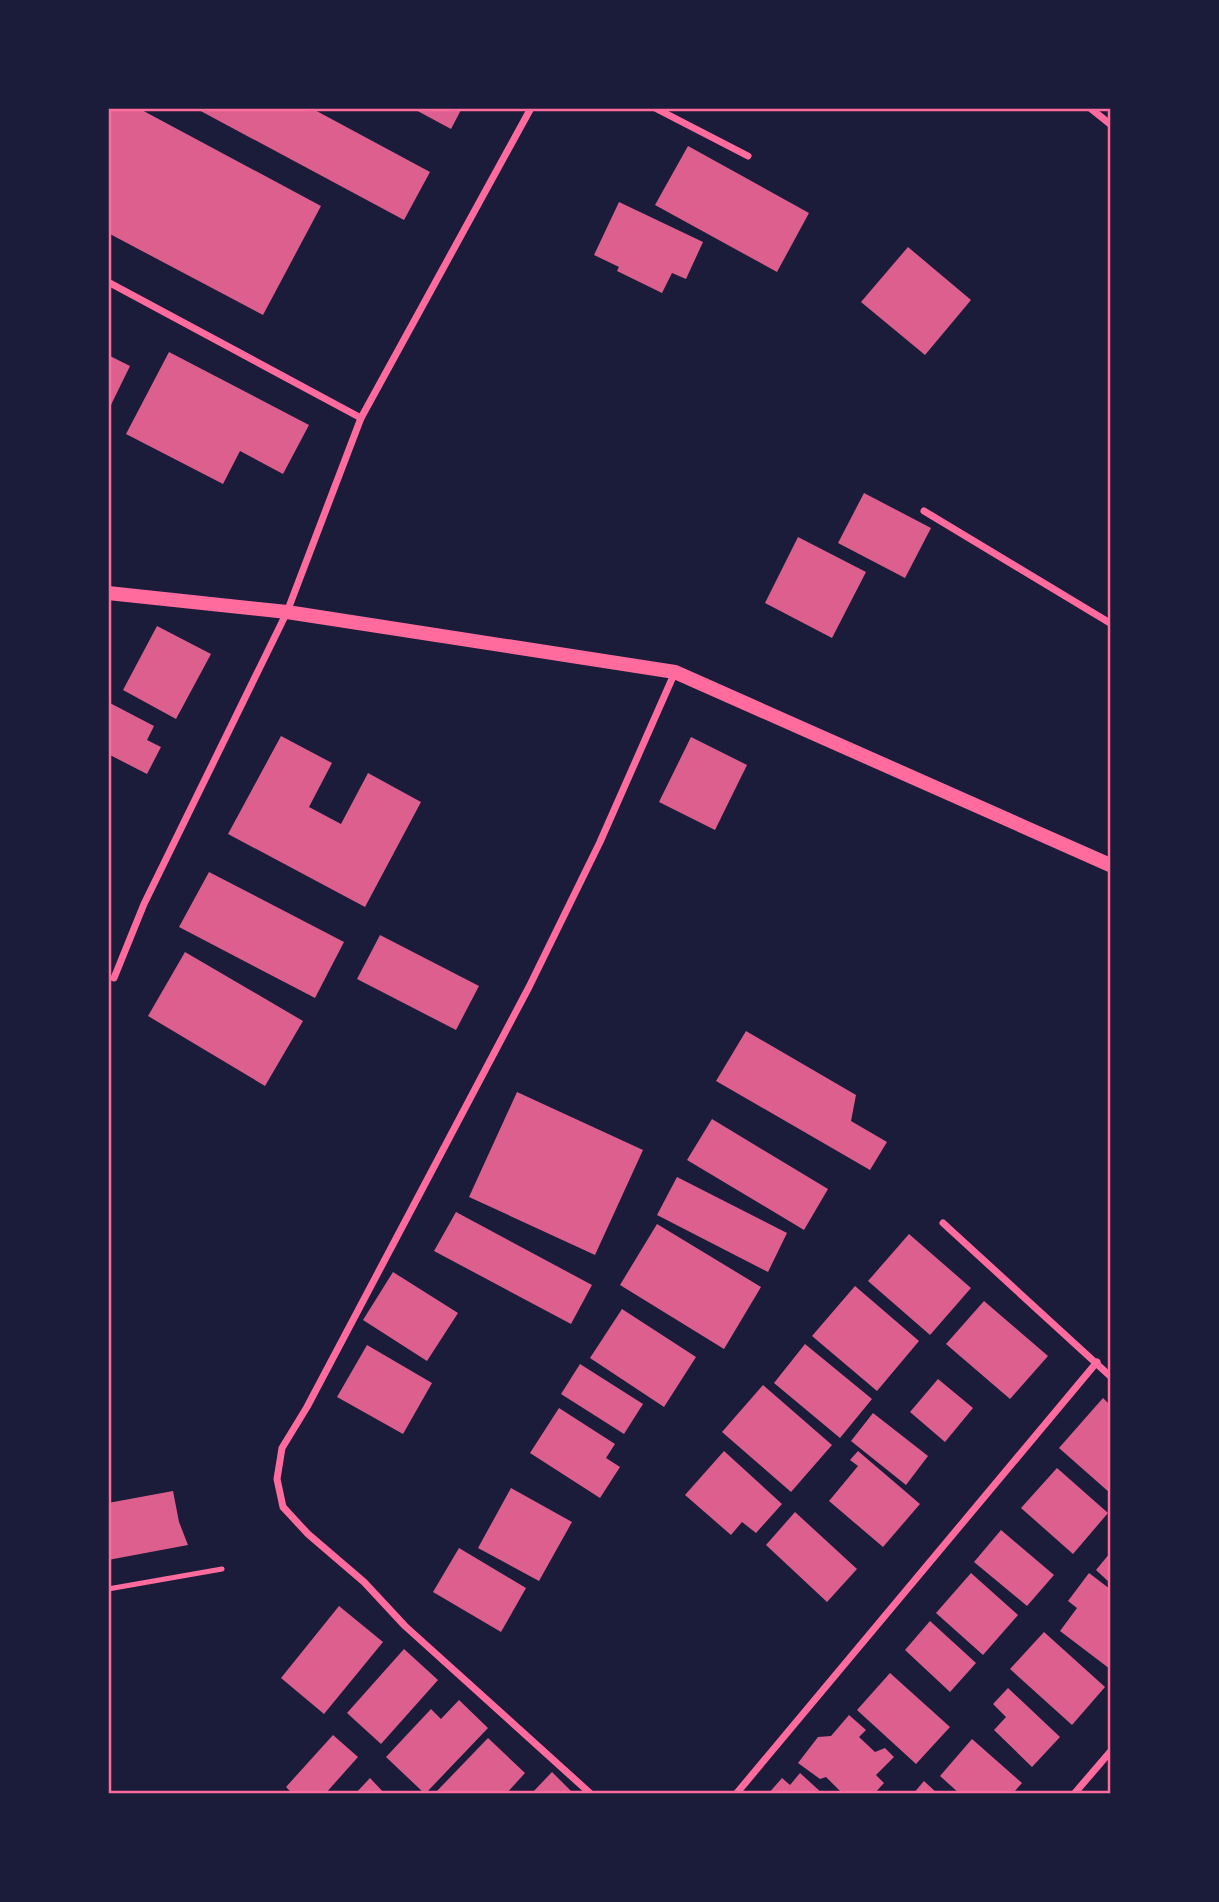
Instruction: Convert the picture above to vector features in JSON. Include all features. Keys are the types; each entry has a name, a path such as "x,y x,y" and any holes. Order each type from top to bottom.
{"main road":[{"path":"108,593 286,612 675,672 1111,864"}],"street":[{"path":"114,978 144,904 286,612 361,418 531,108"},
{"path":"655,108 748,156"},
{"path":"1090,108 1111,124"},
{"path":"108,282 361,418"},
{"path":"924,511 1111,623"},
{"path":"591,1794 405,1626 364,1582 308,1534 283,1507 277,1479 282,1448 307,1407 529,987 600,842 675,672"},
{"path":"943,1223 1111,1376"},
{"path":"736,1794 1097,1362"},
{"path":"1074,1794 1111,1752"}],"lane":[{"path":"108,1589 222,1569"}],"building":[{"path":"108,108 138,108 321,206 263,315 108,233"},
{"path":"195,108 311,108 430,172 404,220"},
{"path":"412,108 462,108 451,129"},
{"path":"688,146 809,213 777,272 655,205"},
{"path":"619,202 703,242 686,279 672,273 662,293 617,271 619,267 594,255"},
{"path":"908,247 971,300 925,355 861,302"},
{"path":"169,352 309,425 283,474 240,451 223,484 126,434"},
{"path":"108,355 130,366 108,411"},
{"path":"864,493 931,528 905,578 838,543"},
{"path":"798,537 866,572 832,638 765,603"},
{"path":"157,626 211,654 176,719 123,690"},
{"path":"108,702 154,726 147,740 161,747 147,774 108,754"},
{"path":"281,736 332,763 309,807 341,824 368,773 421,802 365,907 228,834"},
{"path":"691,737 747,765 715,830 659,802"},
{"path":"209,872 344,942 315,998 179,927"},
{"path":"380,935 479,986 456,1030 357,979"},
{"path":"185,952 303,1021 265,1086 148,1016"},
{"path":"746,1031 856,1095 851,1121 887,1142 870,1170 716,1081"},
{"path":"517,1092 643,1150 595,1255 469,1197"},
{"path":"712,1119 828,1189 804,1230 687,1160"},
{"path":"677,1177 787,1233 768,1272 657,1215"},
{"path":"456,1212 592,1285 571,1324 434,1251"},
{"path":"657,1224 761,1287 724,1349 620,1285"},
{"path":"909,1234 971,1288 930,1335 868,1281"},
{"path":"393,1272 458,1313 427,1361 363,1320"},
{"path":"855,1286 919,1341 877,1391 812,1336"},
{"path":"984,1301 1048,1356 1010,1399 946,1344"},
{"path":"622,1309 696,1357 664,1407 590,1358"},
{"path":"805,1344 872,1399 840,1438 774,1383"},
{"path":"367,1345 432,1383 403,1434 337,1397"},
{"path":"580,1364 643,1404 624,1434 561,1394"},
{"path":"938,1379 973,1408 945,1442 910,1412"},
{"path":"763,1385 832,1445 791,1492 722,1432"},
{"path":"1103,1398 1110,1405 1110,1493 1059,1448"},
{"path":"559,1408 615,1444 606,1458 620,1467 600,1498 530,1453"},
{"path":"873,1413 928,1456 906,1485 851,1441"},
{"path":"724,1451 782,1504 756,1533 742,1522 731,1535 685,1495"},
{"path":"858,1451 920,1504 883,1547 829,1501 858,1466 850,1460"},
{"path":"1057,1468 1108,1513 1073,1554 1021,1508"},
{"path":"511,1488 572,1522 539,1581 478,1548"},
{"path":"173,1491 179,1522 188,1545 108,1560 108,1503"},
{"path":"795,1512 857,1569 827,1602 766,1545"},
{"path":"1001,1530 1054,1575 1027,1606 974,1562"},
{"path":"459,1548 526,1588 501,1632 433,1592"},
{"path":"1110,1553 1110,1583 1096,1570"},
{"path":"971,1573 1018,1615 983,1655 936,1613"},
{"path":"1089,1573 1110,1589 1110,1669 1060,1631 1077,1608 1068,1601"},
{"path":"339,1606 383,1642 324,1714 281,1678"},
{"path":"930,1621 976,1663 950,1692 905,1650"},
{"path":"1044,1632 1105,1687 1072,1725 1010,1669"},
{"path":"404,1649 438,1680 381,1744 347,1713"},
{"path":"890,1673 950,1727 916,1764 857,1710"},
{"path":"1008,1688 1060,1737 1032,1767 994,1730 1006,1717 993,1704"},
{"path":"459,1700 488,1728 425,1794 386,1757 431,1709 441,1719"},
{"path":"849,1715 866,1730 859,1737 875,1752 885,1748 894,1757 876,1775 884,1783 874,1794 843,1794 826,1777 820,1779 798,1763 818,1737 831,1736"},
{"path":"333,1735 358,1757 325,1794 293,1794 286,1787"},
{"path":"488,1738 525,1773 506,1794 438,1794 436,1792"},
{"path":"972,1739 1022,1783 1014,1792 1016,1794 960,1794 940,1776"},
{"path":"552,1772 574,1794 531,1794"},
{"path":"800,1773 823,1794 768,1794 782,1778 790,1785"},
{"path":"370,1778 385,1794 355,1794"},
{"path":"924,1781 938,1794 913,1794"}]}
